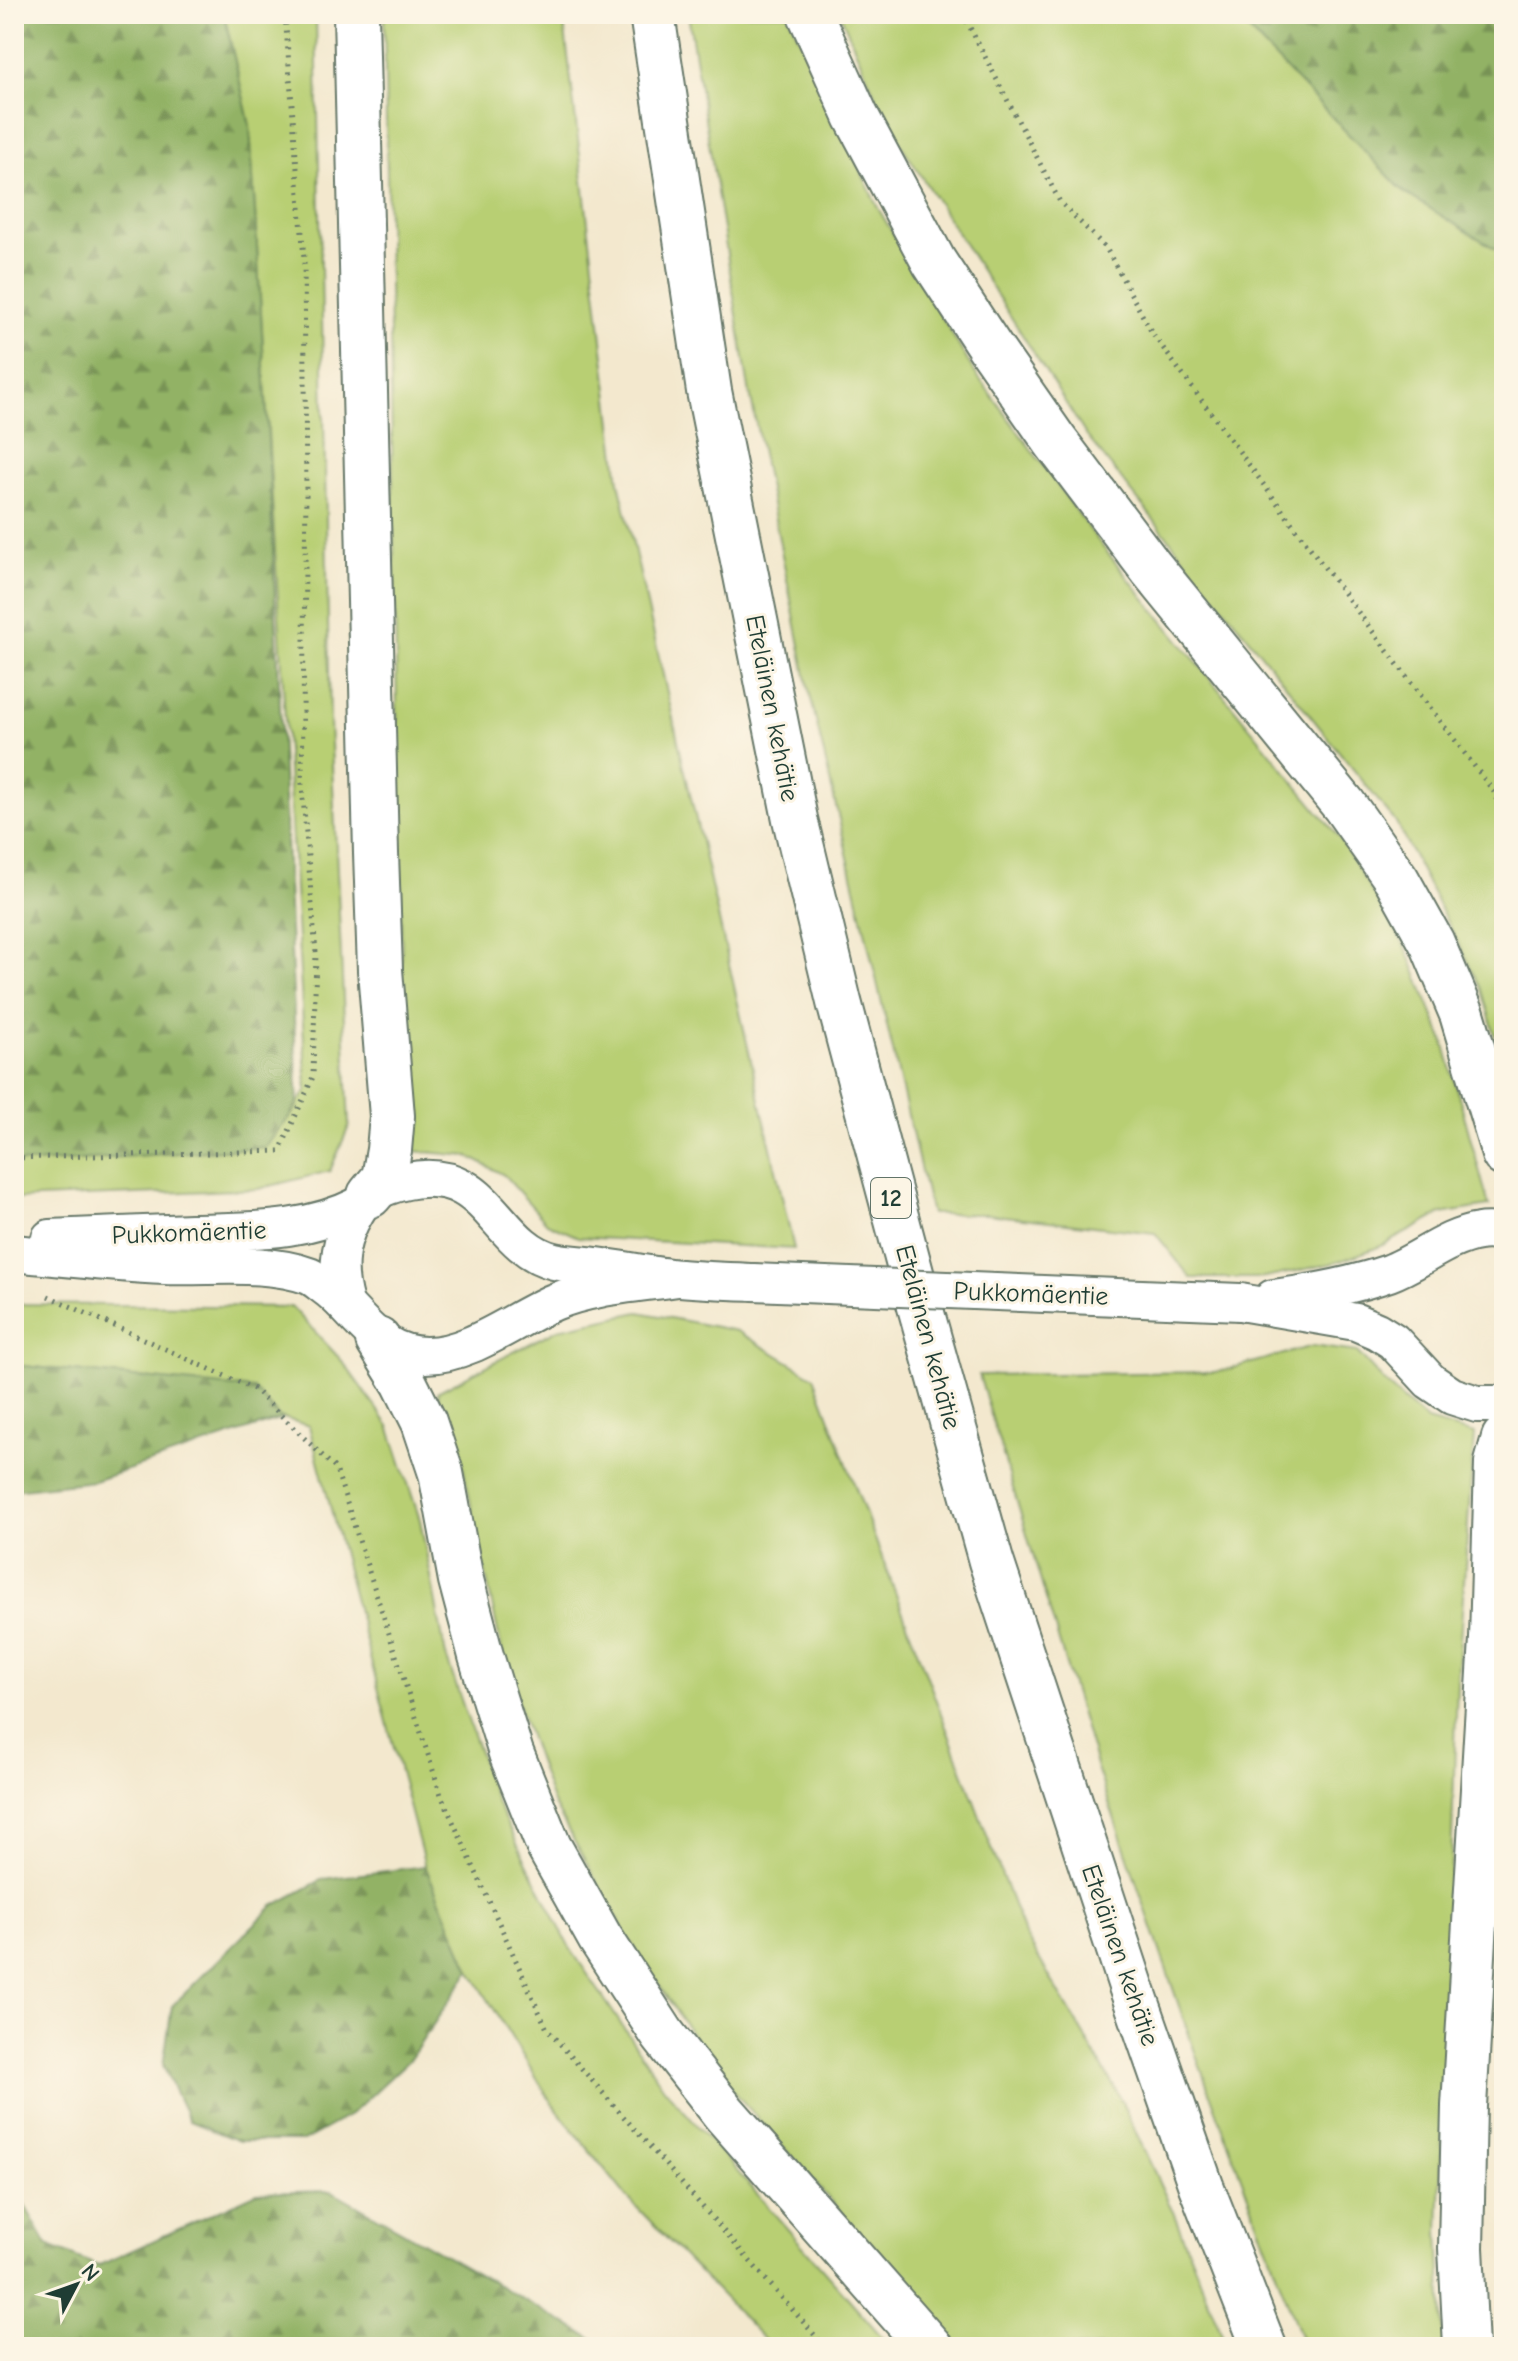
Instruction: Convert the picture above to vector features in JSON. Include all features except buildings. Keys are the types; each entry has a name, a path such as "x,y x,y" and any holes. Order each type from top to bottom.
{"highway":[{"path":"356,14 378,911 392,1116 384,1178 365,1200"},
{"name":"Eteläinen kehätie","path":"652,14 709,391 795,819 839,1002 995,1575 1131,1986 1201,2186 1264,2347"},
{"path":"810,14 856,116 934,262 993,352 1055,441 1151,568 1344,805 1397,880 1432,943 1462,1014 1504,1154"},
{"path":"378,1340 424,1422 441,1473 461,1580 481,1656 511,1753 549,1847 600,1938 663,2035 724,2113 930,2347"},
{"path":"1466,2347 1461,2248 1464,2106 1494,1599 1497,1463 1504,1438"}],"street":[{"name":"Pukkomäentie","path":"14,1241 264,1230 302,1225 334,1218 394,1184 416,1179 443,1181 469,1189 530,1251 553,1261 678,1278 1240,1302 1356,1322 1393,1341 1430,1381 1452,1396 1477,1404 1504,1404"},
{"path":"345,1303 338,1278 339,1253 347,1228 365,1200"},
{"name":"Pukkomäentie","path":"1240,1302 1322,1292 1357,1283 1392,1272 1453,1240 1479,1232 1504,1232"},
{"name":"Pukkomäentie","path":"14,1253 165,1266 283,1269 312,1277 345,1303 359,1323 378,1340 402,1351 426,1355 454,1351 555,1302 599,1289 678,1278"}],"path":[{"path":"14,1158 280,1151 313,1077 316,953 302,785 306,496 304,259 285,14"},
{"path":"963,14 1060,202 1106,248 1152,333 1494,792 1504,814"},
{"path":"42,1293 254,1389 336,1469 441,1795 547,2029 825,2347"}],"green space":[{"path":"14,14 224,14 250,126 267,417 298,1107 265,1147 14,1162"},
{"path":"224,14 316,14 330,722 349,1126 330,1171 258,1189 14,1199 14,1150 265,1147 307,1091 250,126"},
{"path":"384,14 563,14 619,482 794,1249 578,1237 547,1223 504,1175 468,1156 415,1151 419,1105 402,973"},
{"path":"688,14 788,14 878,208 973,370 1102,546 1339,837 1406,948 1444,1042 1489,1206 1441,1214 1381,1246 1338,1262 1265,1278 1191,1278 1155,1233 987,1214 931,1214 808,686 748,383"},
{"path":"840,14 1233,14 1405,193 1504,254 1504,1067 1482,990 1397,824 1086,435 888,124"},
{"path":"1233,14 1504,14 1504,254 1405,193"},
{"path":"14,1304 292,1307 342,1361 389,1426 420,1520 446,1656 497,1804 570,1948 664,2088 891,2347 771,2347 627,2197 553,2105 470,1970 425,1866 309,1426 162,1380 14,1365"},
{"path":"639,1312 737,1331 814,1377 1023,1931 1118,2094 1173,2212 1227,2347 960,2347 715,2070 628,1938 552,1801 506,1670 463,1467 437,1392 558,1329"},
{"path":"1313,1346 1357,1352 1390,1388 1427,1421 1474,1434 1457,1684 1439,2231 1444,2347 1304,2347 1198,2061 1096,1765 979,1375 1218,1372"},
{"path":"14,1365 254,1389 281,1419 94,1481 14,1490"},
{"path":"425,1866 470,1970 410,2059 350,2115 303,2141 239,2141 189,2121 163,2066 172,2006 273,1906 323,1879"},
{"path":"14,2186 47,2245 98,2266 257,2193 332,2191 607,2347 14,2347"}]}
